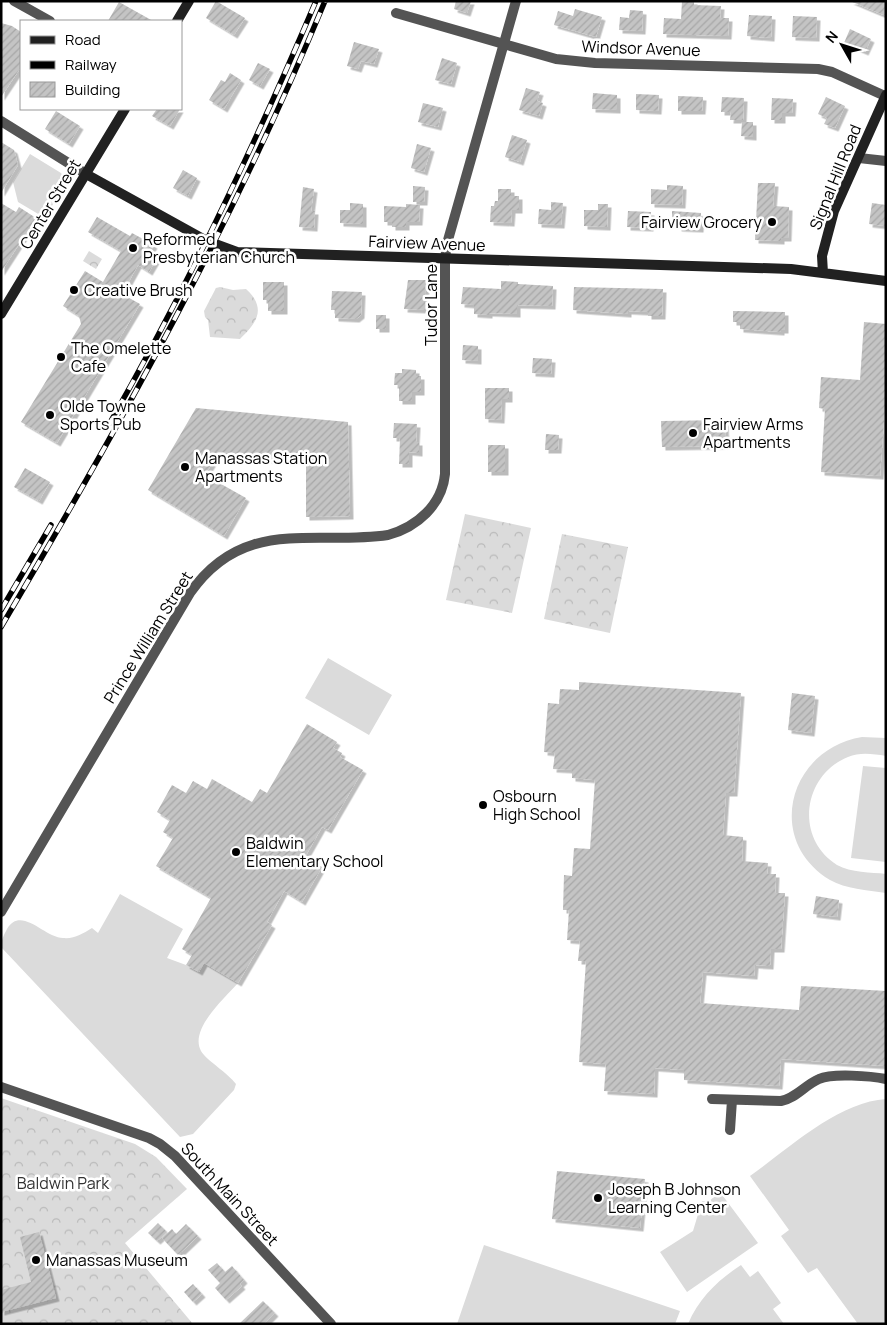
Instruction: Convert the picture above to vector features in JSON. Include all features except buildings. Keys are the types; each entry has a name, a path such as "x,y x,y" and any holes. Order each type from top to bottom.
{"main road":[{"path":"178,20 189,1"},
{"name":"Signal Hill Road","path":"822,273 822,256 834,211 885,96"},
{"name":"Center Street","path":"1,314 124,110"},
{"name":"Fairview Avenue","path":"86,174 207,241 237,252 791,269 886,281"}],"street":[{"path":"14,1 48,20"},
{"name":"Tudor Lane","path":"419,519 436,502 444,484 445,258 448,240 516,1"},
{"name":"Windsor Avenue","path":"396,13 556,59 595,63 818,69 832,72 885,96"},
{"name":"Fairview Avenue","path":"1,121 86,174"},
{"path":"859,158 886,161"},
{"name":"Prince William Street","path":"1,912 190,593 199,580 214,565 238,551 270,540 302,537 378,536 397,532 419,519"},
{"path":"712,1099 784,1101 818,1079 828,1076 886,1079"},
{"name":"South Main Street","path":"1,1087 134,1132 160,1144 175,1156 331,1324"},
{"path":"730,1130 732,1100"}],"green space":[{"path":"30,154 61,173 65,179 63,187 45,218 18,202 13,182"},
{"path":"89,251 102,259 96,269 83,261"},
{"path":"216,288 233,290 246,289 256,303 258,309 255,321 240,339 210,337 208,320 205,317 204,311"},
{"path":"465,514 531,528 512,613 446,600"},
{"path":"562,534 628,547 610,633 544,619"},
{"path":"328,658 392,695 369,735 305,698"},
{"path":"862,737 886,738 886,756 857,754 833,766 821,778 813,792 810,824 814,839 823,853 837,865 855,871 886,874 886,893 850,887 830,880 809,863 797,842 792,820 794,798 802,777 817,759 837,745"},
{"path":"863,766 886,768 886,862 851,858"},
{"path":"120,894 183,929 167,958 199,972 204,963 238,983 210,1014 200,1033 199,1042 204,1055 236,1084 234,1090 193,1134 180,1137 1,947 7,929 13,922 19,920 34,924 56,937 75,937 92,928 98,933"},
{"name":"Baldwin Park","path":"1,1098 135,1144 156,1157 187,1189 125,1243 193,1324 1,1324"},
{"path":"886,1099 886,1324 858,1324 817,1268 808,1273 781,1236 789,1230 750,1176 814,1128 850,1108"},
{"path":"720,1192 758,1243 687,1292 660,1252 693,1231 702,1201 708,1202"},
{"path":"484,1245 680,1311 675,1324 457,1324"},
{"path":"741,1265 750,1277 758,1271 781,1303 773,1309 784,1324 688,1324 692,1315 710,1290"}],"railway":[{"path":"107,428 164,324 218,218 316,1"},
{"path":"1,627 133,397 215,241 290,82 325,1"},
{"path":"1,610 51,525"}],"place":[{"name":"Fairview Grocery","path":"772,222"},
{"name":"Reformed Presbyterian Church","path":"133,248"},
{"name":"Creative Brush","path":"74,290"},
{"name":"The Omelette Cafe","path":"61,357"},
{"name":"Olde Towne Sports Pub","path":"50,415"},
{"name":"Fairview Arms Apartments","path":"693,433"},
{"name":"Manassas Station Apartments","path":"185,467"},
{"name":"Osbourn High School","path":"483,805"},
{"name":"Baldwin Elementary School","path":"236,852"},
{"name":"Joseph B Johnson Learning Center","path":"598,1198"},
{"name":"Manassas Museum","path":"36,1260"}]}
